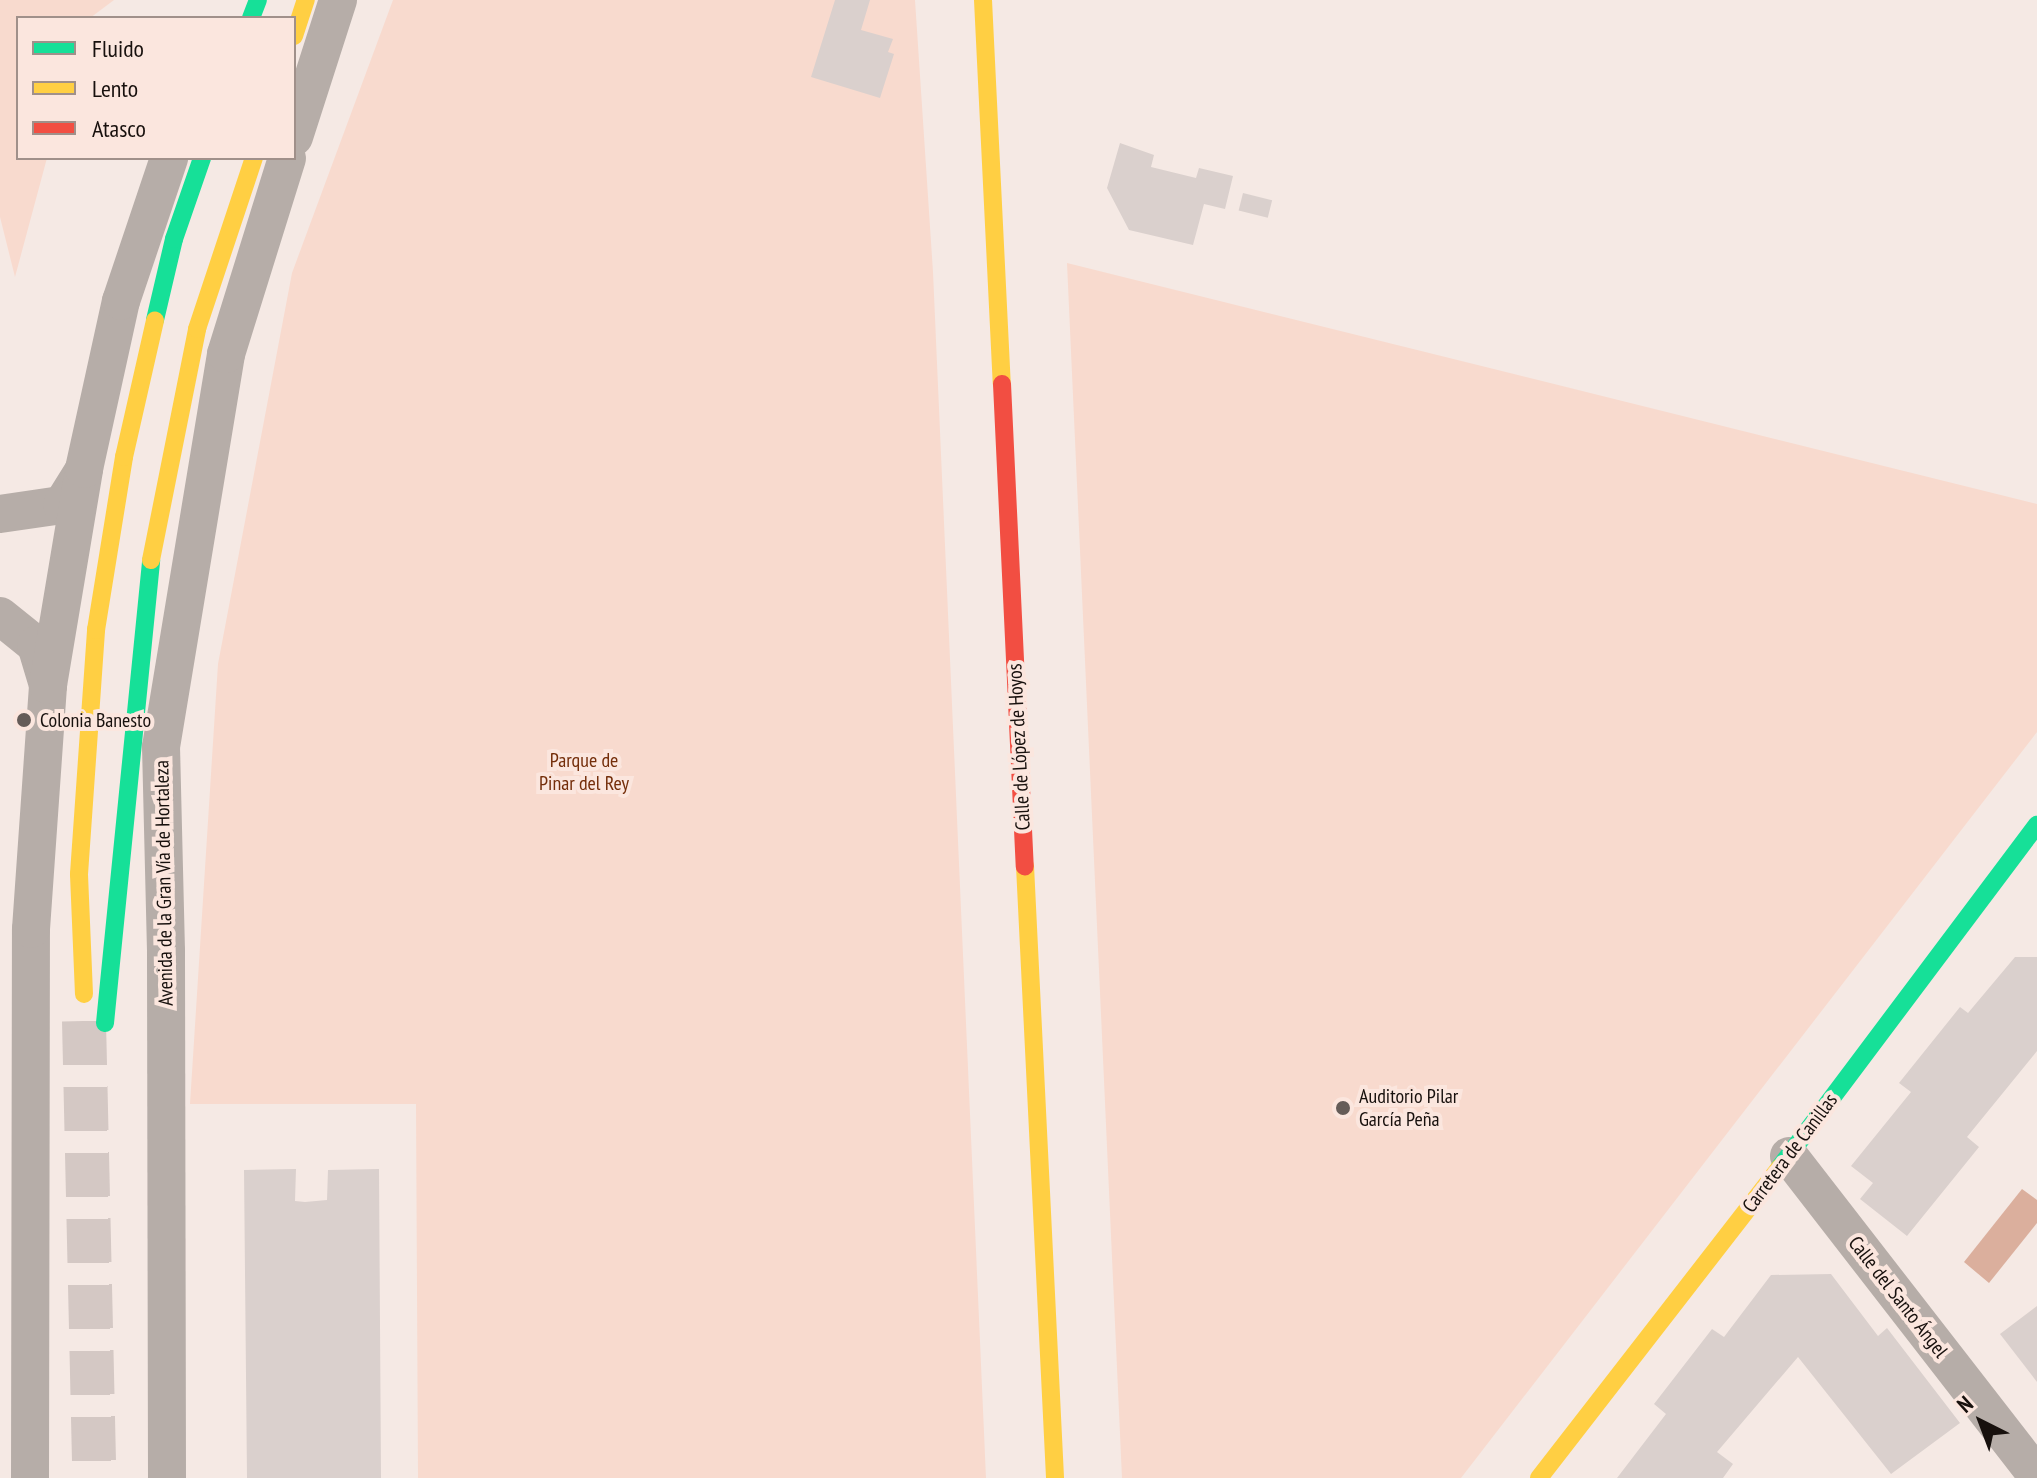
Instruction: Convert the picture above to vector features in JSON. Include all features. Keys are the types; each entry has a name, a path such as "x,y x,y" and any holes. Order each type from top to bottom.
{"street":[{"path":"296,30 306,0"},
{"path":"296,131 338,0"},
{"name":"Calle de López de Hoyos","path":"983,5 1055,1478"},
{"path":"30,1478 31,929 48,685 84,469 121,301 168,160"},
{"path":"84,1006 79,874 96,630 124,457 174,239 201,160"},
{"name":"Avenida de la Gran Vía de Hortaleza","path":"105,1023 147,581 197,329 253,160"},
{"name":"Avenida de la Gran Vía de Hortaleza","path":"167,1478 166,951 161,747 226,354 286,160"},
{"path":"0,514 62,505 84,469"},
{"path":"0,616 36,645 48,685"},
{"name":"Carretera de Canillas","path":"1539,1478 1789,1156 2036,828"},
{"name":"Calle del Santo Ángel","path":"1789,1156 2037,1476"}],"green space":[{"path":"0,0 114,0 93,16 16,16 16,160 46,160 15,277 0,217"},
{"name":"Parque de Pinar del Rey","path":"393,0 915,0 933,272 986,1478 418,1478 416,1104 190,1104 218,664 292,273"},
{"path":"1067,263 2037,504 2037,732 1461,1478 1122,1478"}],"shaded area":[{"path":"2022,1189 2037,1200 2037,1223 1989,1283 1964,1262"}],"building":[{"path":"835,0 870,0 861,30 893,39 888,52 894,54 880,98 811,77"},
{"path":"1120,143 1154,155 1151,167 1196,178 1199,168 1233,176 1225,209 1204,204 1193,245 1129,230 1107,188"},
{"path":"1243,193 1272,200 1268,218 1239,210"},
{"path":"2015,957 2037,957 2037,1051 1967,1137 1979,1147 1907,1236 1860,1199 1873,1183 1851,1166 1911,1092 1899,1083 1960,1007 1968,1013"},
{"path":"296,1169 295,1201 305,1202 327,1200 328,1170 379,1169 381,1478 247,1478 244,1170"},
{"path":"1831,1274 1878,1336 1887,1328 1960,1423 1891,1474 1798,1357 1717,1452 1733,1464 1723,1478 1617,1478 1666,1414 1654,1404 1712,1329 1724,1337 1771,1275"},
{"path":"2037,1306 2037,1382 2000,1334"}],"tunnel":[{"path":"84,1021 94,1478"}],"traffic: fast":[{"path":"252,16 258,0"},
{"path":"155,320 174,239 201,160"},
{"path":"105,1023 151,560"},
{"path":"1780,1167 2037,825"}],"traffic: slow":[{"path":"296,30 306,0"},
{"path":"983,0 1002,384"},
{"path":"151,560 197,329 253,160"},
{"path":"84,994 79,874 96,630 124,457 155,320"},
{"path":"1025,866 1055,1478"},
{"path":"1539,1478 1780,1167"}],"traffic: jam":[{"path":"1002,384 1025,866"}],"place":[{"name":"Colonia Banesto","path":"24,720"},
{"name":"Auditorio Pilar García Peña","path":"1343,1108"}]}
